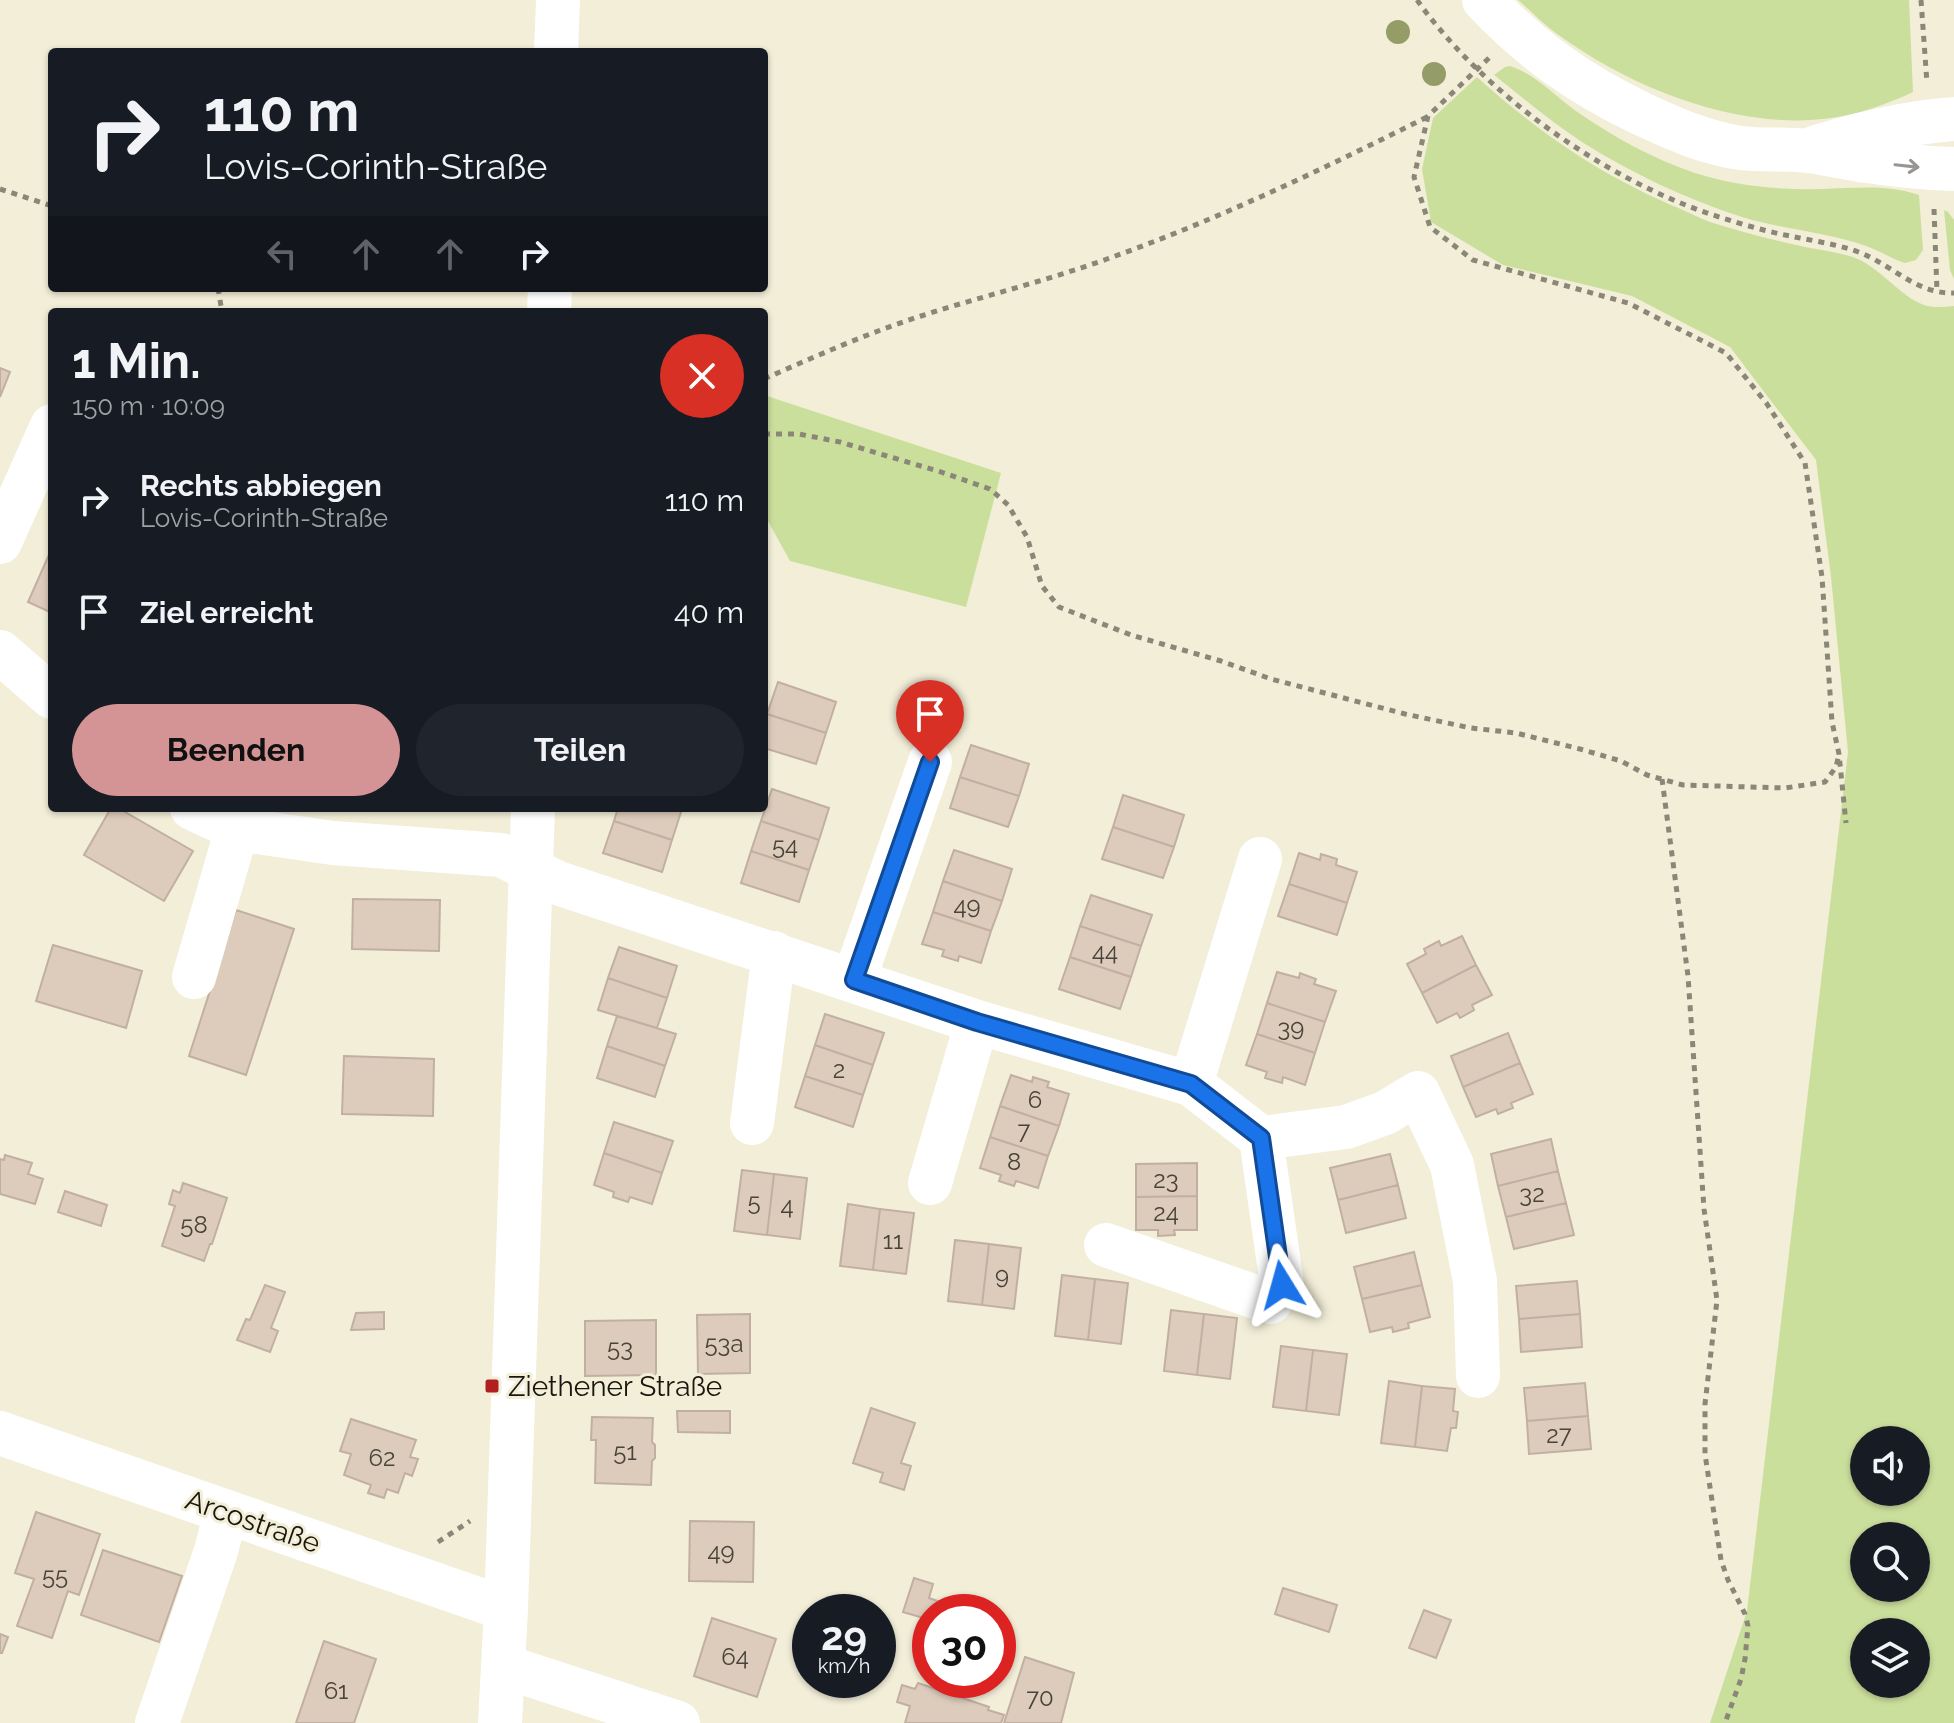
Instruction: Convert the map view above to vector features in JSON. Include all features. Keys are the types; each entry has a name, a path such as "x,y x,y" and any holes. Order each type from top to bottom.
{"street":[{"path":"556,48 558,0"},
{"path":"1484,0 1516,33 1558,67 1605,97 1669,127 1704,140 1739,147 1805,150 1874,162 1944,186"},
{"path":"1805,150 1871,131 1954,119"},
{"path":"0,542 14,471 48,431"},
{"path":"0,652 48,694"},
{"path":"854,980 930,762"},
{"path":"201,812 237,829 333,825 501,855 558,883 977,1022 1191,1084 1261,1138 1282,1285 1270,1302 1106,1245"},
{"path":"500,1723 533,812"},
{"path":"194,977 237,829"},
{"path":"1191,1084 1260,859"},
{"path":"752,1123 774,953"},
{"path":"930,1183 977,1022"},
{"path":"1261,1138 1346,1127 1385,1113 1418,1093 1452,1165 1475,1281 1478,1376"},
{"name":"Arcostraße","path":"0,1433 506,1609"},
{"path":"157,1723 216,1551 226,1512"},
{"path":"503,1666 678,1723"}],"path":[{"path":"1417,0 1477,69 1509,98 1571,144 1637,182 1692,207 1771,232 1860,252 1922,288 1954,293"},
{"path":"1921,0 1927,82"},
{"path":"768,377 918,317 1106,260 1192,226 1359,151 1428,116 1470,75"},
{"path":"1428,116 1414,177 1430,227 1473,260 1628,303 1726,353 1775,416 1805,463 1822,577 1832,722 1839,754 1846,823"},
{"path":"1937,292 1944,186"},
{"path":"0,189 48,205"},
{"path":"768,434 799,434 840,442 990,489 1008,505 1027,537 1042,586 1059,607 1131,635 1271,679 1405,714 1471,728 1516,733 1580,749 1621,761 1647,775 1683,785 1785,788 1825,782 1836,767 1839,754"},
{"path":"1662,779 1688,976 1704,1209 1717,1300 1705,1404 1705,1454 1721,1560 1748,1626 1741,1679 1725,1723"},
{"path":"435,1544 471,1520"}],"green space":[{"path":"1518,0 1909,0 1913,92 1873,108 1831,118 1796,120 1725,112 1654,89 1620,73 1554,32"},
{"path":"1510,66 1536,80 1618,138 1695,173 1757,186 1883,188 1919,195 1923,250 1916,260 1905,263 1851,241 1742,217 1680,194 1639,175 1548,118 1494,75"},
{"path":"1477,77 1522,116 1569,149 1644,192 1722,226 1853,257 1873,268 1915,301 1931,307 1954,306 1954,1723 1710,1723 1747,1611 1848,752 1816,460 1730,347 1632,296 1503,265 1431,222 1422,169 1433,118"},
{"path":"1944,210 1954,220 1954,279 1950,270"},
{"path":"768,396 1001,473 966,607 790,561 768,521"}],"building":[{"path":"0,368 10,372 0,397"},
{"path":"48,557 48,611 28,602"},
{"path":"778,682 836,702 826,733 768,714"},
{"path":"768,714 826,733 816,764 768,749"},
{"path":"971,745 1029,764 1019,796 960,777"},
{"path":"960,777 1019,796 1008,827 950,808"},
{"path":"772,789 829,808 819,840 761,821 764,812 768,812"},
{"path":"1123,795 1184,815 1174,847 1113,827"},
{"path":"109,812 125,812 193,851 164,901 84,855"},
{"path":"617,812 681,812 672,840 614,821"},
{"path":"614,821 672,840 662,872 603,853"},
{"path":"761,821 819,840 809,870 751,851"},
{"path":"1113,827 1174,847 1163,878 1102,859"},
{"path":"954,850 1012,869 1002,901 943,881"},
{"path":"751,851 809,870 799,902 741,883"},
{"path":"1299,853 1320,860 1321,854 1337,859 1336,865 1357,872 1347,903 1289,884"},
{"path":"943,881 1002,901 991,931 933,912"},
{"path":"1289,884 1347,903 1337,935 1278,916"},
{"path":"1091,895 1152,915 1141,946 1080,926"},
{"path":"353,899 440,900 439,951 352,949"},
{"path":"236,910 294,929 246,1075 189,1056"},
{"path":"933,912 991,931 981,963 959,956 958,961 942,956 944,950 922,944"},
{"path":"1080,926 1141,946 1131,977 1070,957"},
{"path":"1462,936 1476,965 1422,993 1407,964 1426,954 1424,949 1439,941 1441,946"},
{"path":"53,945 142,971 126,1028 36,1001"},
{"path":"619,947 677,966 667,998 608,978"},
{"path":"1070,957 1131,977 1120,1009 1059,989"},
{"path":"1476,965 1492,995 1472,1005 1474,1010 1460,1018 1457,1013 1437,1023 1422,993"},
{"path":"1277,972 1299,978 1300,973 1316,979 1314,984 1336,991 1325,1022 1267,1003"},
{"path":"608,978 667,998 657,1028 598,1010"},
{"path":"1267,1003 1325,1022 1315,1053 1257,1034"},
{"path":"825,1014 884,1033 873,1065 815,1045"},
{"path":"617,1016 676,1034 665,1066 607,1046"},
{"path":"1508,1033 1520,1063 1463,1087 1451,1056"},
{"path":"1257,1034 1315,1053 1305,1085 1283,1077 1282,1083 1265,1078 1267,1072 1246,1065"},
{"path":"815,1045 873,1065 863,1095 805,1076"},
{"path":"607,1046 665,1066 655,1097 597,1078"},
{"path":"344,1056 434,1059 433,1116 342,1114"},
{"path":"1520,1063 1533,1094 1511,1103 1513,1108 1498,1114 1496,1109 1476,1117 1463,1087"},
{"path":"1011,1075 1032,1082 1033,1077 1049,1082 1047,1087 1069,1094 1059,1126 1000,1106"},
{"path":"805,1076 863,1095 853,1127 795,1107"},
{"path":"1000,1106 1059,1126 1048,1156 990,1137"},
{"path":"614,1122 673,1141 662,1173 604,1153"},
{"path":"990,1137 1048,1156 1038,1188 1016,1181 1014,1186 999,1181 1001,1175 980,1168"},
{"path":"1551,1139 1558,1171 1498,1186 1491,1154"},
{"path":"604,1153 662,1173 652,1204 630,1197 628,1202 613,1197 614,1192 594,1185"},
{"path":"1390,1154 1398,1185 1338,1200 1330,1168"},
{"path":"5,1155 32,1163 28,1174 43,1179 35,1204 0,1194 0,1159 4,1160"},
{"path":"1197,1163 1197,1196 1136,1197 1136,1164"},
{"path":"742,1170 774,1174 767,1235 734,1231"},
{"path":"1558,1171 1566,1203 1506,1217 1498,1186"},
{"path":"774,1174 807,1178 800,1239 767,1235"},
{"path":"183,1183 227,1198 204,1261 162,1246 175,1206 169,1204 173,1190 180,1193"},
{"path":"1398,1185 1406,1218 1346,1233 1338,1200"},
{"path":"65,1191 107,1205 101,1226 58,1212"},
{"path":"1197,1196 1197,1230 1174,1230 1175,1235 1158,1236 1158,1230 1136,1230 1136,1197"},
{"path":"1566,1203 1574,1235 1514,1249 1506,1217"},
{"path":"848,1204 880,1209 873,1270 840,1266"},
{"path":"880,1209 914,1213 906,1274 873,1270"},
{"path":"955,1240 989,1244 982,1305 948,1301"},
{"path":"989,1244 1021,1248 1014,1309 982,1305"},
{"path":"1414,1252 1422,1285 1362,1299 1354,1267"},
{"path":"1062,1275 1095,1279 1088,1340 1055,1336"},
{"path":"1095,1279 1128,1283 1121,1344 1088,1340"},
{"path":"1577,1281 1580,1314 1519,1319 1516,1286"},
{"path":"265,1285 285,1292 271,1328 278,1331 270,1352 237,1340 246,1319 250,1320"},
{"path":"1422,1285 1430,1317 1408,1323 1409,1328 1393,1332 1392,1327 1370,1332 1362,1299"},
{"path":"1171,1310 1204,1314 1197,1375 1164,1371"},
{"path":"384,1312 384,1329 351,1330 356,1313"},
{"path":"750,1314 750,1373 698,1374 697,1315"},
{"path":"1204,1314 1237,1318 1230,1379 1197,1375"},
{"path":"1580,1314 1582,1347 1521,1352 1519,1319"},
{"path":"656,1320 656,1375 585,1376 585,1321"},
{"path":"1281,1346 1313,1350 1306,1411 1273,1407"},
{"path":"1313,1350 1347,1354 1339,1415 1306,1411"},
{"path":"1389,1381 1422,1386 1415,1447 1381,1443"},
{"path":"1585,1383 1588,1416 1527,1421 1524,1388"},
{"path":"1422,1386 1455,1389 1453,1411 1458,1412 1456,1428 1451,1428 1447,1451 1415,1447"},
{"path":"871,1408 915,1423 901,1463 911,1466 904,1490 880,1482 883,1473 853,1463"},
{"path":"677,1411 730,1411 730,1433 678,1432"},
{"path":"1588,1416 1591,1449 1529,1454 1527,1421"},
{"path":"592,1417 653,1418 655,1458 652,1461 651,1485 595,1483 596,1440 591,1440"},
{"path":"351,1419 416,1440 410,1457 418,1459 412,1476 405,1473 398,1493 387,1489 384,1498 368,1493 371,1485 344,1475 351,1454 340,1451"},
{"path":"36,1512 100,1534 79,1595 68,1591 52,1638 17,1626 34,1579 15,1573"},
{"path":"690,1521 754,1522 753,1582 689,1581"},
{"path":"103,1550 182,1576 159,1642 81,1615"},
{"path":"914,1578 933,1584 930,1594 912,1594 912,1615 903,1612"},
{"path":"1283,1588 1337,1605 1329,1632 1275,1614"},
{"path":"1424,1610 1451,1620 1436,1658 1409,1648"},
{"path":"712,1618 776,1639 757,1697 694,1676"},
{"path":"0,1634 8,1637 2,1653 0,1653"},
{"path":"324,1641 376,1659 354,1723 296,1723"},
{"path":"1025,1657 1074,1673 1061,1723 1004,1723 1012,1698 1016,1698 1016,1685"},
{"path":"902,1685 912,1688 912,1698 962,1698 1004,1715 1001,1723 905,1723 910,1706 897,1702"}],"place":[{"name":"Ziethener Straße","path":"492,1386"}],"route":[{"path":"930,762 854,980 977,1022 1191,1084 1261,1138 1282,1285"}]}
